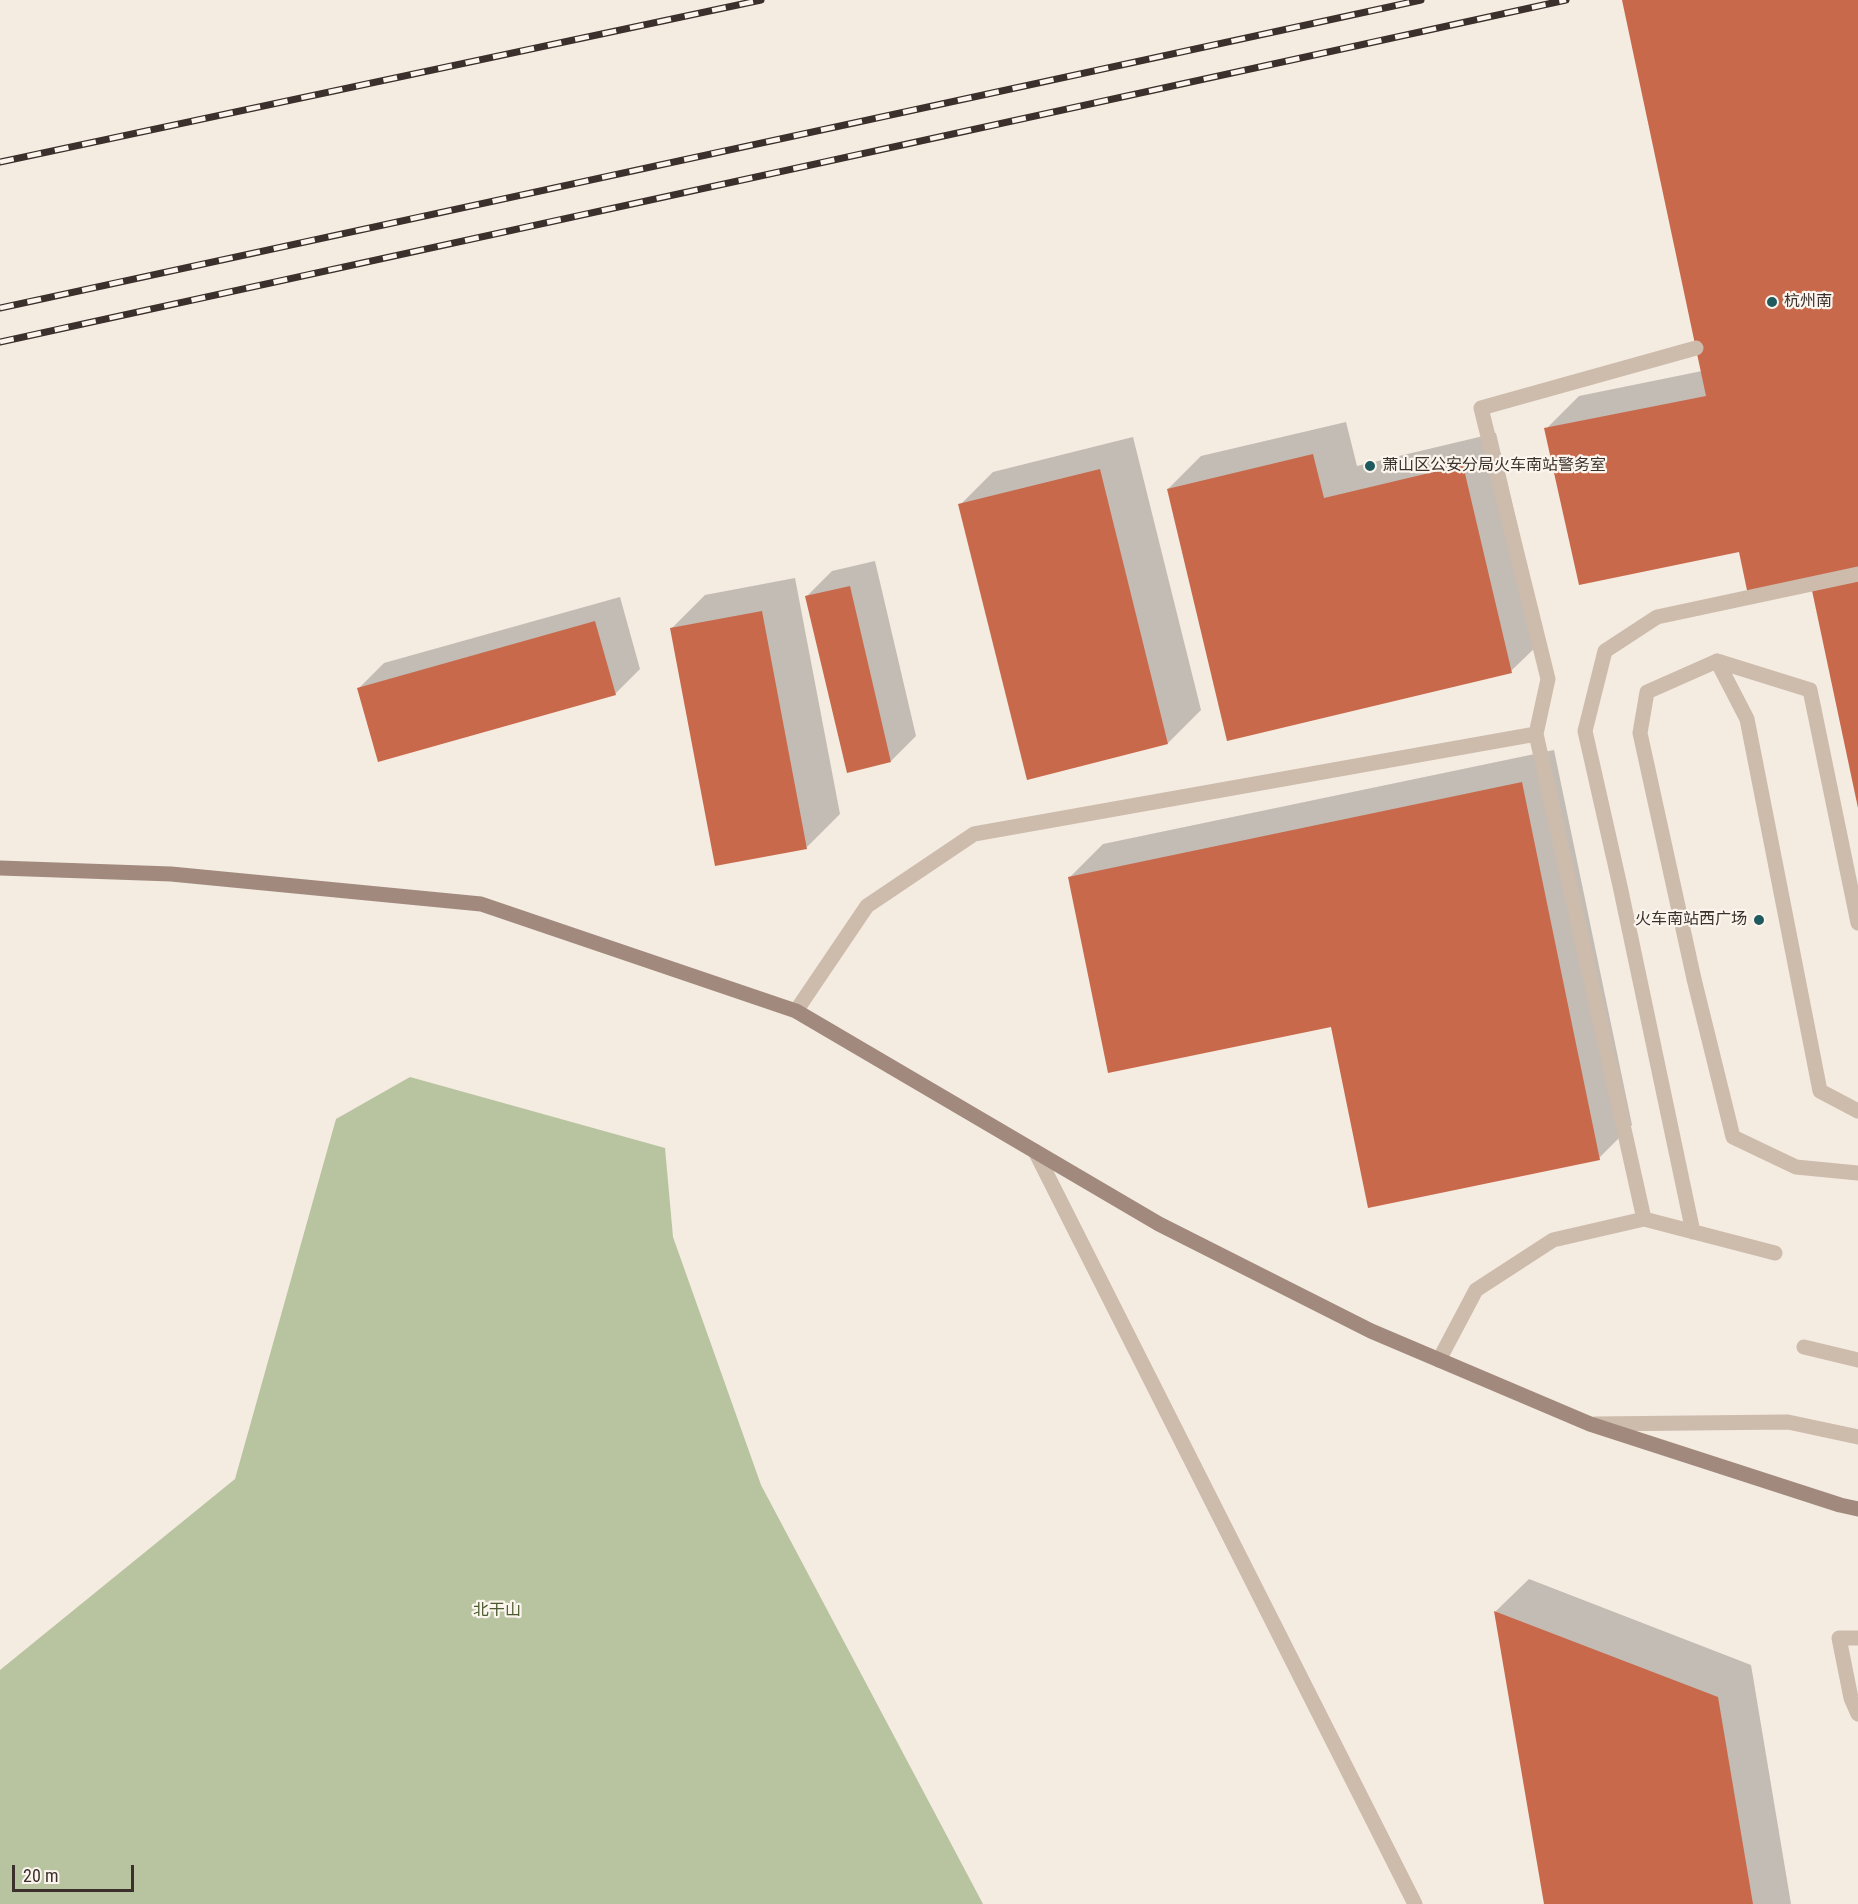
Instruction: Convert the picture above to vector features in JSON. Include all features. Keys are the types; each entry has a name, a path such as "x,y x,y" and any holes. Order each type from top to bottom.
{"main road":[{"path":"0,868 171,874 481,904 796,1011 1159,1224 1371,1331 1590,1424 1858,1509"}],"street":[{"path":"1644,1220 1536,734 1548,679 1481,408 1696,348"},
{"path":"1693,1232 1585,731 1587,719 1605,651 1657,617 1858,574"},
{"path":"1717,661 1747,719 1820,1091 1858,1112"},
{"path":"1858,922 1810,690 1717,661 1647,692 1640,733 1703,1018 1733,1137 1796,1167 1858,1173"},
{"path":"796,1011 867,906 974,834 1536,734"},
{"path":"1035,1152 1414,1904"},
{"path":"1439,1360 1476,1290 1553,1240 1644,1220 1775,1253"},
{"path":"1804,1347 1858,1360"},
{"path":"1590,1424 1788,1422 1858,1437"},
{"path":"1858,1638 1839,1638 1851,1698 1858,1714"}],"green space":[{"name":"北干山","path":"410,1077 665,1148 673,1237 761,1485 983,1904 0,1904 0,1670 235,1479 336,1119"}],"building":[{"name":"杭州南","path":"1622,0 1858,0 1858,808 1810,581 1748,595 1739,552 1579,585 1544,428 1706,396"},
{"path":"1313,454 1324,498 1463,465 1512,673 1227,741 1167,489"},
{"path":"1100,469 1168,744 1027,780 958,504"},
{"path":"850,586 891,762 847,773 805,596"},
{"path":"762,611 807,849 715,866 670,628"},
{"path":"595,621 616,695 378,762 357,688"},
{"path":"1522,782 1600,1160 1368,1208 1331,1027 1108,1073 1068,877"},
{"path":"1494,1611 1718,1697 1753,1904 1544,1904"}],"railway":[{"path":"0,162 761,0"},
{"path":"0,308 1421,0"},
{"path":"0,342 1566,0"}],"place":[{"name":"杭州南","path":"1772,302"},
{"name":"萧山区公安分局火车南站警务室","path":"1370,466"},
{"name":"火车南站西广场","path":"1759,920"}]}
